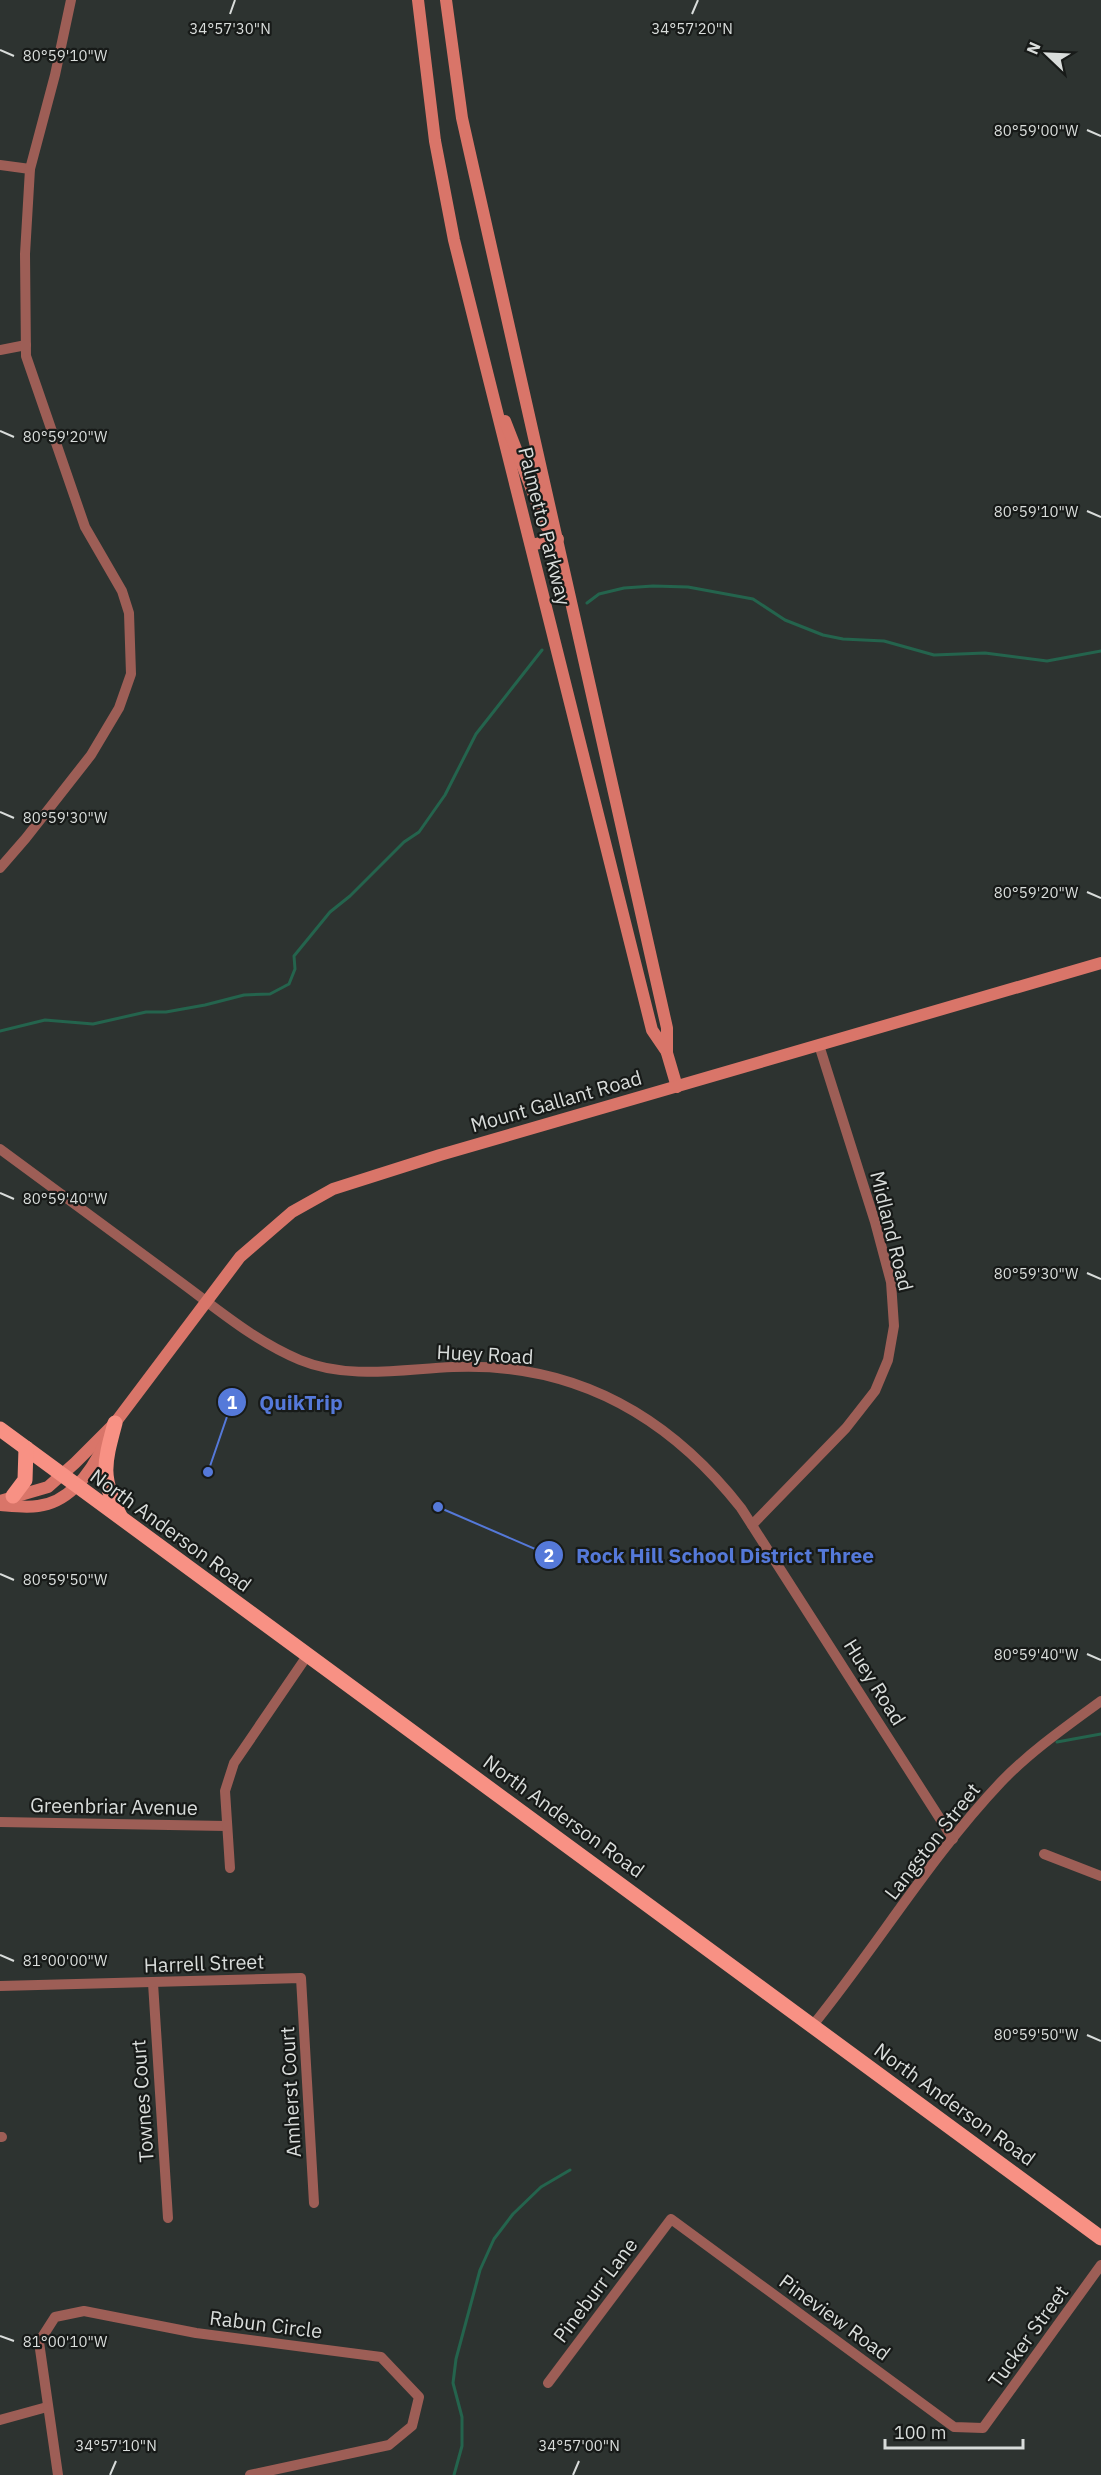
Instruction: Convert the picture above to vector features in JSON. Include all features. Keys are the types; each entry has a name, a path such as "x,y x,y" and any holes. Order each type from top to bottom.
{"main road":[{"path":"115,1423 105,1458 104,1471 111,1499 122,1519"},
{"name":"North Anderson Road","path":"0,1430 1101,2238"},
{"path":"4,1501 25,1480 26,1448"}],"street":[{"path":"0,868 91,755 119,708 131,674 129,612 122,591 85,527 26,356 25,254 30,170 55,75 71,0"},
{"name":"Palmetto Parkway","path":"418,0 435,141 454,240 652,1030 667,1053"},
{"name":"Palmetto Parkway","path":"446,0 462,118 667,1028 667,1053 677,1087"},
{"path":"0,165 30,170"},
{"path":"0,350 26,345"},
{"path":"495,405 507,424 546,526 558,539"},
{"path":"531,545 558,539"},
{"name":"Mount Gallant Road","path":"4,1501 48,1487 62,1476 115,1423 205,1300 245,1252 292,1212 333,1189 438,1156 1101,963"},
{"name":"Midland Road","path":"752,1524 846,1428 875,1391 888,1360 894,1326 891,1282 878,1232 819,1045"},
{"name":"Huey Road","path":"0,1149 228,1319 301,1361 349,1371 455,1367 524,1371 584,1387 626,1406 667,1432 715,1475 752,1524 953,1839"},
{"name":"Mount Gallant Road","path":"4,1501 35,1507 63,1497 76,1486 99,1457 115,1423"},
{"name":"Greenbriar Avenue","path":"230,1868 225,1791 234,1763 307,1656"},
{"name":"Langston Street","path":"813,2025 853,1976 953,1839 1002,1781 1040,1747 1101,1701"},
{"name":"Greenbriar Avenue","path":"0,1822 226,1826"},
{"path":"1044,1854 1101,1876"},
{"name":"Harrell Street","path":"0,1986 302,1978"},
{"name":"Amherst Court","path":"302,1978 314,2203"},
{"name":"Townes Court","path":"153,1983 168,2218"},
{"name":"Pineburr Lane","path":"548,2383 671,2219"},
{"name":"Pineview Road","path":"671,2219 954,2427 983,2428"},
{"name":"Tucker Street","path":"983,2428 1101,2265"},
{"name":"Rabun Circle","path":"58,2475 39,2342 55,2317 84,2311 196,2333 381,2357 419,2397 412,2426 389,2445 250,2475"},
{"path":"0,2420 47,2407"}],"waterway":[{"path":"587,603 599,594 624,588 688,587 753,599 785,620 823,635 843,639 884,641 934,655 985,653 1047,661 1101,651"},
{"path":"0,1031 45,1020 93,1024 146,1012 166,1012 205,1005 244,995 270,994 289,984 295,969 294,956 330,912 350,896 404,842 419,832 445,795 476,734 542,650"},
{"path":"1057,1742 1101,1734"},
{"path":"454,2475 462,2446 462,2417 453,2383 456,2359 480,2270 494,2239 513,2214 541,2187 570,2170"}],"place":[{"name":"QuikTrip","path":"208,1472"},
{"name":"Rock Hill School District Three","path":"438,1507"}]}
